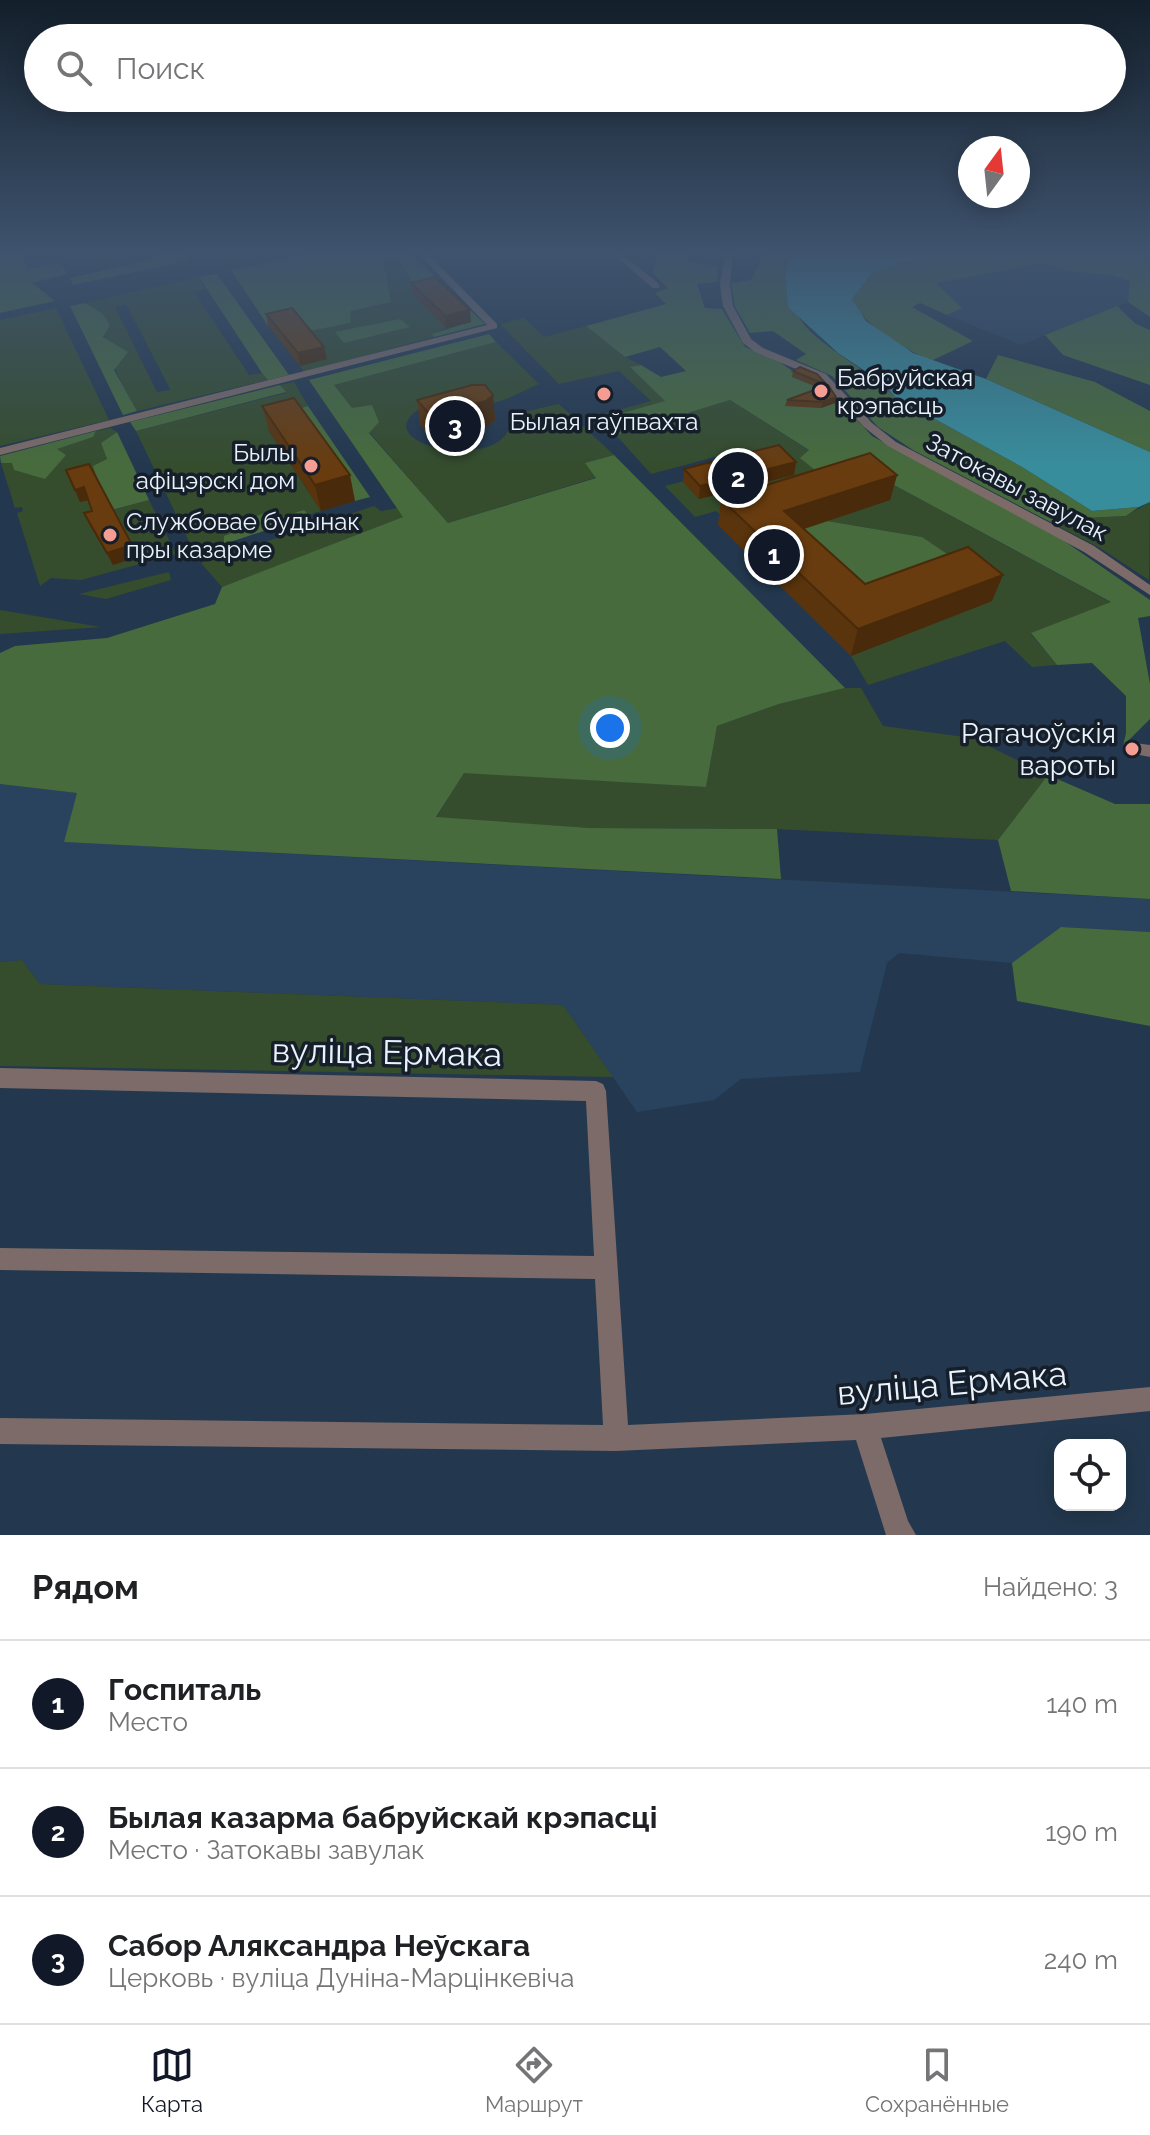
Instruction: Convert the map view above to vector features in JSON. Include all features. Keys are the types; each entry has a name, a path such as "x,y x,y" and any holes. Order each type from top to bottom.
{"street":[{"path":"0,452 494,326 492,324"},
{"name":"Затокавы завулак","path":"738,324 750,344 822,376 868,425 892,444 1089,549 1150,591"},
{"name":"вуліца Ермака","path":"0,1078 596,1091 616,1438"},
{"path":"0,1259 604,1268"},
{"name":"вуліца Ермака","path":"0,1431 616,1438 865,1427 1150,1399"},
{"path":"865,1427 897,1529 903,1535"}],"shaded area":[{"path":"0,324 63,324 109,420 0,446"},
{"path":"79,324 109,324 103,337 128,352 114,370 137,411 123,415"},
{"path":"103,324 123,324 157,392 170,390 136,324 215,324 249,375 262,373 268,380 137,411 118,376"},
{"path":"230,324 252,324 289,375 268,380"},
{"path":"298,324 347,324 305,332"},
{"path":"346,324 442,324 446,328 433,334 434,337 304,372 300,366 326,359 305,332"},
{"path":"377,324 406,324 410,327 344,343 335,332"},
{"path":"465,324 485,324 434,337 432,334"},
{"path":"500,324 530,324 544,337 586,326 625,357 641,365 631,367 666,401 601,419 600,415 651,401 619,371 559,384"},
{"path":"731,324 745,347 778,361 844,406 872,436 1057,536 1150,600 1150,616 1138,618 1150,684 1150,719 1123,746 1126,696 1092,663 1057,665 1031,633 1111,602 881,478 815,470 800,458 809,450 730,400 616,435 601,419 665,401 630,367 641,365 661,377 686,371 660,347 625,357 586,326"},
{"path":"745,324 803,324 895,397 1022,467 1092,511 1139,507 1126,516 1084,518 1058,526 913,450 878,427 832,376 796,360 806,354 773,331 750,333"},
{"path":"806,324 870,324 913,353 986,379 1150,452 1150,502 1139,507 1092,511 1022,467 895,397 883,383 838,353"},
{"path":"871,324 942,324 973,341 931,361"},
{"path":"968,324 1074,324 1021,345"},
{"path":"1073,324 1136,324 1150,330 1150,385 1063,355 1045,335"},
{"path":"489,334 496,342 334,385 352,408 372,405 379,422 369,433 448,523 596,478 585,463 614,455 845,688 779,704 717,726 706,787 464,773 436,817 590,828 777,829 781,879 64,842 77,793 0,784 0,653 15,646 107,638 215,604 222,587 403,517 309,380"},
{"path":"496,342 539,384 493,403 445,402 427,405 407,423 410,435 425,444 447,450 471,450 492,445 506,434 509,415 559,404 614,455 586,463 597,477 448,523 369,432 334,385"},
{"path":"998,355 1095,382 1150,411 1150,452 986,379"},
{"path":"294,382 308,406 295,410 269,431 321,511 194,552 136,431 286,393 280,385"},
{"path":"280,385 286,392 136,431 130,422"},
{"path":"730,400 810,451 881,478 1112,603 1031,634 1057,665 1032,667 1005,641 868,685 851,656 922,537 827,521 890,500 728,522 716,511 695,517 665,486 735,468 722,455 651,474 616,435"},
{"path":"308,406 370,497 355,501 300,423 295,410"},
{"path":"110,428 117,432 101,443 107,459 109,511 149,500 176,554 81,580 51,578 40,586 17,513 23,511 22,507 15,508 1,463 66,455 56,449"},
{"path":"96,431 93,437 57,449 66,455 45,479 14,470 12,463 1,463 0,456"},
{"path":"117,432 149,500 108,511 93,466 107,459 101,443"},
{"path":"1150,502 1149,580 1100,548 1058,526 1084,518 1126,516"},
{"path":"374,506 381,511 398,508 404,517 222,587 201,563"},
{"path":"273,510 278,518 304,510 310,516 224,544 224,536 240,530 235,524"},
{"path":"827,521 922,537 956,560 858,610 779,537"},
{"path":"169,572 171,580 106,599 79,594"},
{"path":"0,610 101,627 0,634"},
{"path":"845,688 861,688 883,726 972,738 1048,775 998,840 777,829 590,828 436,818 464,772 706,787 717,726 779,704"},
{"path":"1048,775 1115,804 1150,804 1150,899 1011,891 998,840"},
{"path":"0,784 78,793 65,842 1150,899 1150,932 1061,927 1012,963 899,953 887,963 860,1072 741,1079 714,1100 637,1112 563,1005 40,984 22,960 0,962"},
{"path":"1061,927 1150,932 1150,1026 1017,1001 1012,963"},
{"path":"22,960 40,984 563,1005 613,1077 0,1066 0,962"}],"building":[{"path":"274,324 305,324 324,347 298,353"},
{"path":"800,367 817,374 827,385 793,371"},
{"path":"472,385 485,385 493,395 486,401 430,415 417,400"},
{"path":"828,385 836,397 823,402 787,400"},
{"path":"294,398 350,475 315,485 262,406"},
{"path":"779,445 796,462 700,486 684,469"},
{"path":"870,453 897,475 784,511 865,584 968,547 1003,575 858,629 721,499"},
{"path":"89,464 132,545 107,553 84,513 92,511 84,487 75,490 66,470"}],"place":[{"name":"Бабруйская крэпасць","path":"821,391"},
{"name":"Былая гаўпвахта","path":"604,394"},
{"name":"Сабор Аляксандра Неўскага","path":"455,426"},
{"name":"Былы афіцэрскі дом","path":"311,466"},
{"name":"Былая казарма бабруйскай крэпасці","path":"738,478"},
{"name":"Службовае будынак пры казарме","path":"110,535"},
{"name":"Госпиталь","path":"774,555"},
{"name":"Рагачоўскія вароты","path":"1132,749"}]}
